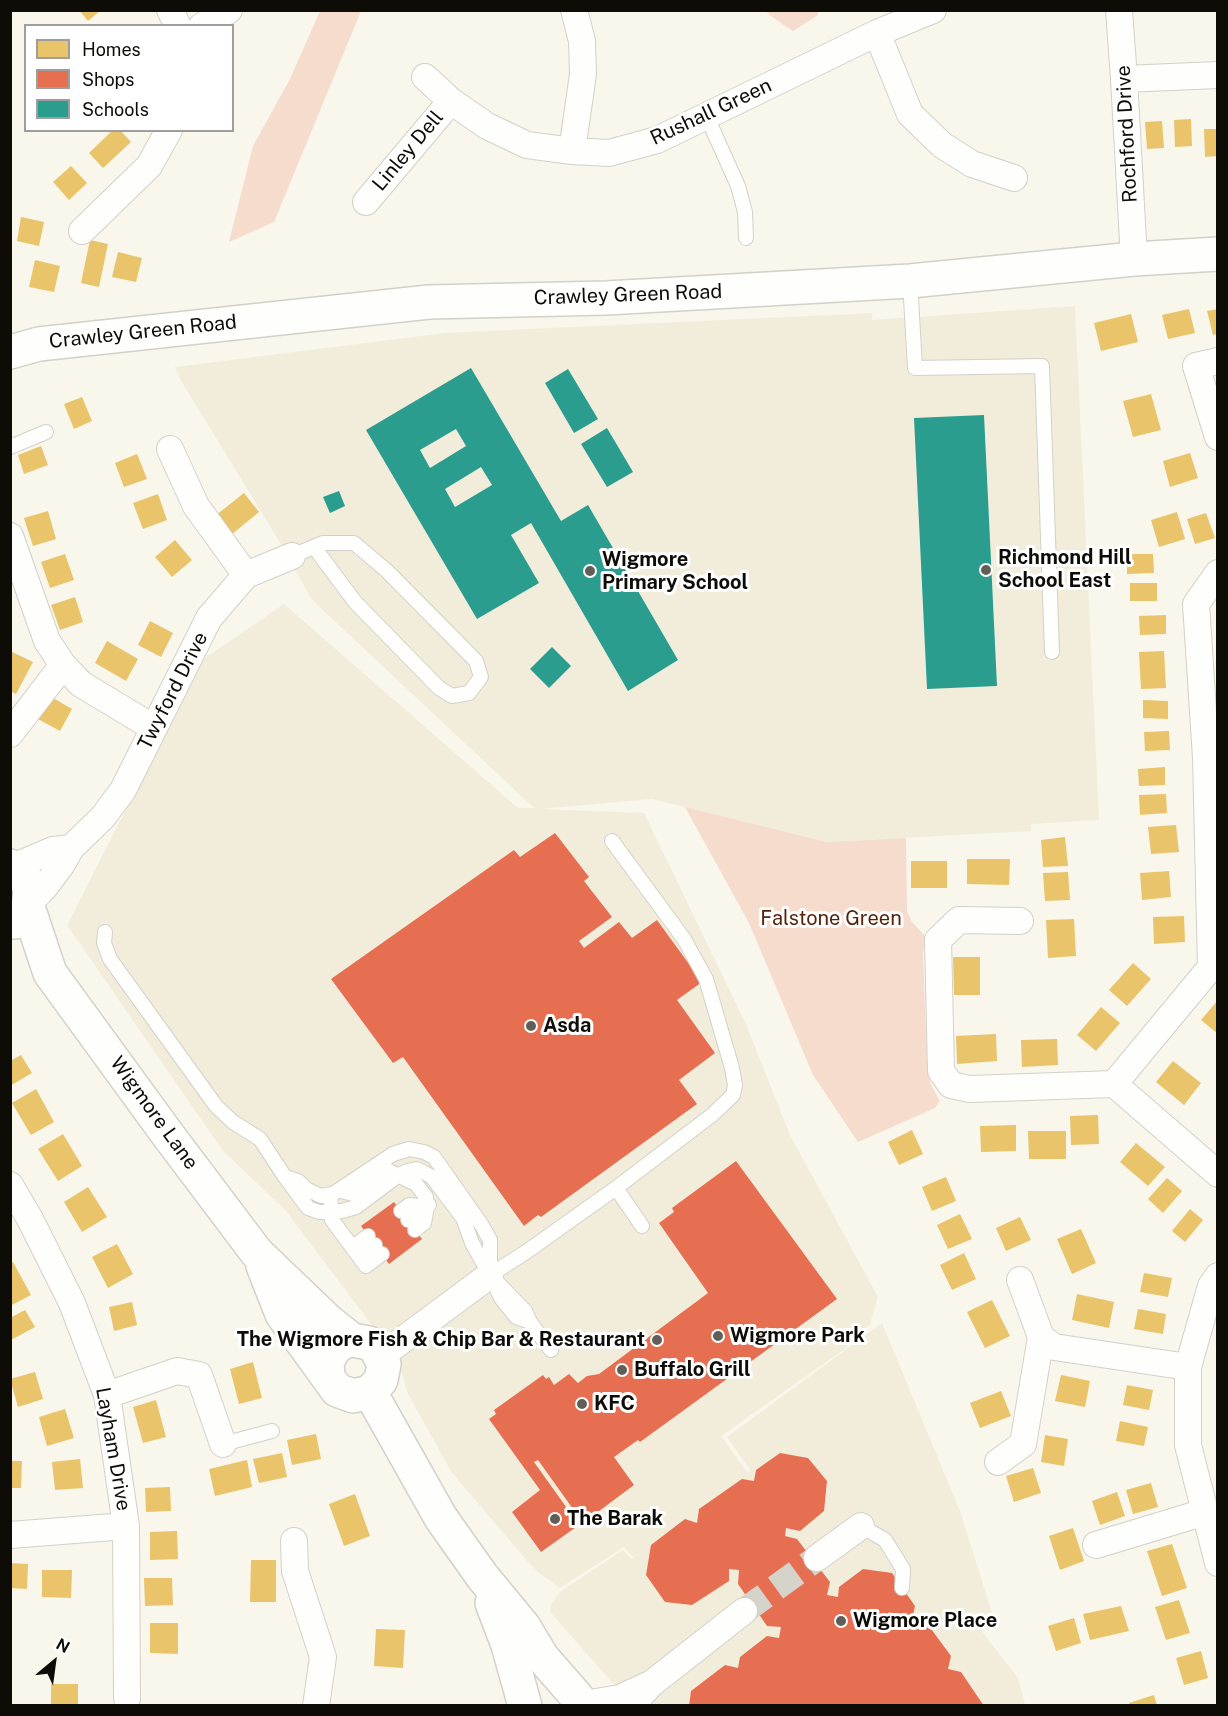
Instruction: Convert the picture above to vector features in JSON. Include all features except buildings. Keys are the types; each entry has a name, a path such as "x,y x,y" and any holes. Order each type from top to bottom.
{"street":[{"path":"170,10 177,24"},
{"path":"205,24 229,10"},
{"path":"572,151 583,74 582,41 573,10"},
{"name":"Rushall Green","path":"425,77 451,100 487,126 527,145 609,153 657,140 876,33 906,15 933,10"},
{"name":"Rochford Drive","path":"1119,10 1125,79 1134,259"},
{"path":"876,33 910,114 942,145 972,164 1014,178"},
{"path":"1125,79 1218,75"},
{"name":"Linley Dell","path":"366,202 451,100"},
{"path":"82,231 149,166 168,132"},
{"name":"Crawley Green Road","path":"20,345 429,302 606,298 910,281 1134,259 1218,255"},
{"path":"1218,360 1196,366 1218,437"},
{"path":"170,449 196,506 246,575"},
{"path":"10,536 15,565 46,641 63,665 81,684 154,728"},
{"name":"Twyford Drive","path":"23,911 51,879 71,848 103,816 123,790 209,618 246,575 303,552"},
{"path":"1114,1084 1211,966 1212,758 1196,604 1218,573"},
{"path":"10,734 63,665"},
{"path":"12,866 53,850 71,848"},
{"name":"Wigmore Lane","path":"12,866 27,881 30,891 23,911 50,973 257,1253 328,1321 352,1340 369,1343 381,1356"},
{"path":"1020,921 958,920 938,940 941,1071 951,1085 970,1089 1114,1084 1218,1174"},
{"name":"Wigmore Lane","path":"10,943 50,973"},
{"name":"Layham Drive","path":"10,1185 30,1219 72,1303 107,1395 126,1526 128,1698"},
{"name":"Wigmore Lane","path":"257,1253 282,1314 328,1375 331,1383 345,1394 353,1396 370,1392"},
{"path":"489,1275 381,1356 384,1372 377,1387 370,1392 441,1518 482,1576 524,1627 542,1657 587,1702"},
{"path":"1218,1276 1211,1286 1188,1367 1188,1445 1218,1563"},
{"path":"998,1462 1023,1444 1041,1337 1020,1280"},
{"path":"1041,1337 1054,1347 1188,1367"},
{"path":"328,1375 327,1365 335,1348 352,1340"},
{"path":"107,1395 177,1371 200,1375 223,1444"},
{"path":"1096,1545 1205,1512"},
{"path":"10,1535 126,1526"},
{"path":"817,1558 861,1526"},
{"path":"294,1541 295,1571 323,1657 316,1706"},
{"path":"482,1576 508,1645 525,1706"},
{"path":"632,1706 651,1684 744,1611"},
{"path":"542,1706 562,1696 587,1702 620,1698 651,1684"}],"lane":[{"path":"707,117 738,186 745,212 746,238"},
{"path":"910,281 915,368 1042,366 1052,652"},
{"path":"10,447 46,432"},
{"path":"323,543 354,543 387,572 476,661 481,677 469,693 452,696 439,688 303,552 323,543"},
{"path":"489,1275 526,1252 616,1188 712,1115 733,1095 735,1085 732,1068 706,979 684,939 612,841"},
{"path":"105,932 104,943 110,959 216,1106 233,1122 260,1140 308,1208 319,1212 330,1212 356,1207 399,1175 416,1169 432,1177 463,1218 472,1243 501,1298 516,1317 530,1322 551,1350"},
{"path":"285,1177 321,1196 337,1192 393,1154 409,1149 424,1152 434,1157 490,1240 489,1275"},
{"path":"337,1192 353,1194 387,1170 416,1184 426,1197 427,1207"},
{"path":"616,1188 642,1226"},
{"path":"337,1192 330,1212 332,1220 366,1266 375,1245 356,1252"},
{"path":"408,1220 445,1193"},
{"path":"223,1444 272,1431"},
{"path":"861,1526 885,1540 903,1569 902,1588"}],"shaded area":[{"path":"1075,306 1099,820 1031,824 1031,831 827,842 652,799 542,809 644,813 745,1022 790,1135 878,1297 870,1324 842,1351 721,1436 747,1472 750,1470 727,1437 882,1323 960,1511 992,1613 974,1621 1018,1678 1025,1705 632,1705 550,1612 552,1603 560,1592 623,1550 631,1559 647,1547 633,1557 624,1547 560,1588 529,1563 452,1473 408,1394 398,1360 286,1211 223,1151 67,925 202,660 284,604 518,808 534,808 312,600 175,367 444,333 872,313 872,320"}],"green space":[{"path":"320,11 361,11 274,222 229,242 253,146 290,79"},
{"path":"766,11 818,11 818,15 793,31"},
{"name":"Falstone Green","path":"685,807 827,842 906,838 907,911 912,922 926,937 923,952 927,1061 930,1083 940,1101 935,1108 858,1142 813,1075 749,923"}],"tunnel":[{"path":"744,1611 817,1558"}],"place":[{"name":"Richmond Hill School East","path":"986,570"},
{"name":"Wigmore Primary School","path":"590,571"},
{"name":"Asda","path":"531,1026"},
{"name":"Wigmore Park","path":"718,1336"},
{"name":"The Wigmore Fish & Chip Bar & Restaurant","path":"657,1340"},
{"name":"Buffalo Grill","path":"622,1370"},
{"name":"KFC","path":"582,1404"},
{"name":"The Barak","path":"555,1519"},
{"name":"Wigmore Place","path":"841,1621"}]}
